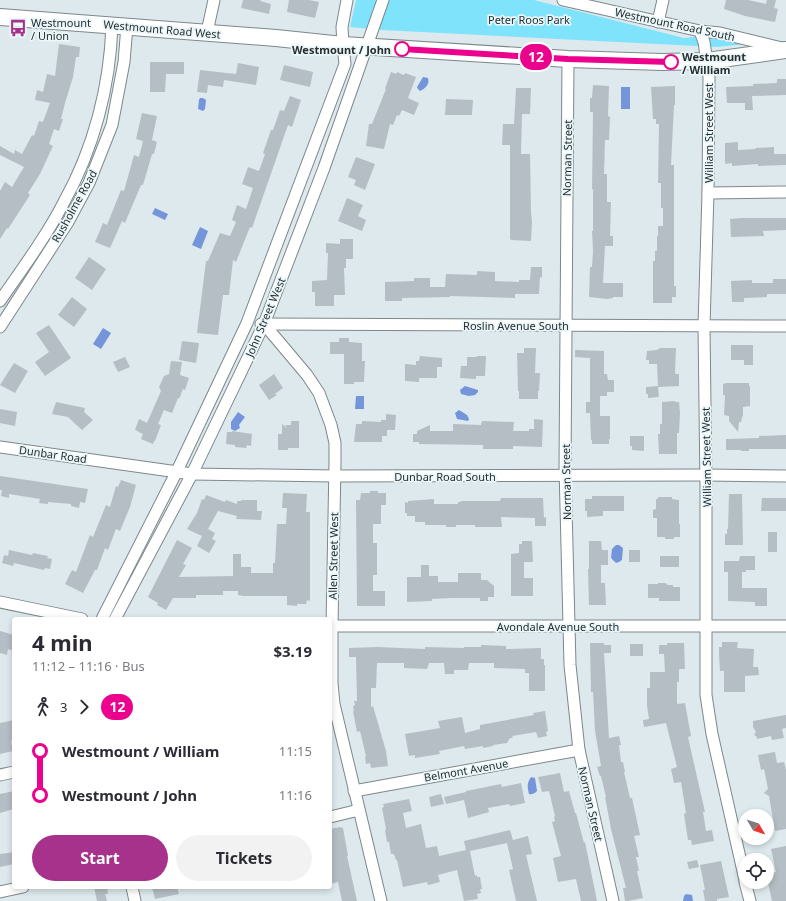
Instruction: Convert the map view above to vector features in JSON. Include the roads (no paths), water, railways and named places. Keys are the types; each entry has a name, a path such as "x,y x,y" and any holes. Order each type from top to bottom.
{"main road":[{"name":"Westmount Road West","path":"0,17 276,38"},
{"name":"Westmount Road South","path":"276,38 343,45 568,59 662,62 707,60 786,49"}],"street":[{"path":"207,32 214,0"},
{"name":"John Street West","path":"103,617 177,471 247,324 345,64 342,22 347,0"},
{"name":"John Street West","path":"116,617 192,474 264,324 324,168 383,0"},
{"name":"Westmount Road South","path":"563,0 700,31 720,33 786,49"},
{"path":"658,22 663,0"},
{"name":"Rusholme Road","path":"0,302 58,214 77,176 93,135 109,62 119,25"},
{"name":"Rusholme Road","path":"0,327 68,222 89,183 112,125 124,62 119,25"},
{"name":"William Street West","path":"700,31 704,42 708,76 708,193 704,326 706,695 712,734 739,853"},
{"name":"Norman Street","path":"568,59 565,475 570,665 578,750 613,901"},
{"path":"708,193 786,192"},
{"name":"Roslin Avenue South","path":"247,324 786,326"},
{"name":"Allen Street West","path":"264,324 307,375 320,393 331,425 335,443 331,617"},
{"name":"Dunbar Road","path":"0,447 106,461"},
{"name":"Dunbar Road South","path":"106,461 192,474 335,476 786,476"},
{"path":"0,602 32,610 71,617"},
{"name":"Avondale Avenue South","path":"332,626 786,626"},
{"name":"Allen Street West","path":"332,683 332,704 381,901"},
{"name":"Belmont Avenue","path":"354,791 578,750"},
{"path":"0,775 12,772"},
{"path":"332,817 359,810"},
{"path":"0,892 14,889"},
{"path":"132,889 135,901"},
{"name":"William Street West","path":"747,889 750,901"}],"place":[{"name":"Westmount / Union","path":"18,28"},
{"name":"Westmount / John","path":"402,49"},
{"name":"Westmount / William","path":"671,62"}],"park label":[{"name":"Peter Roos Park","path":"529,19"}]}
